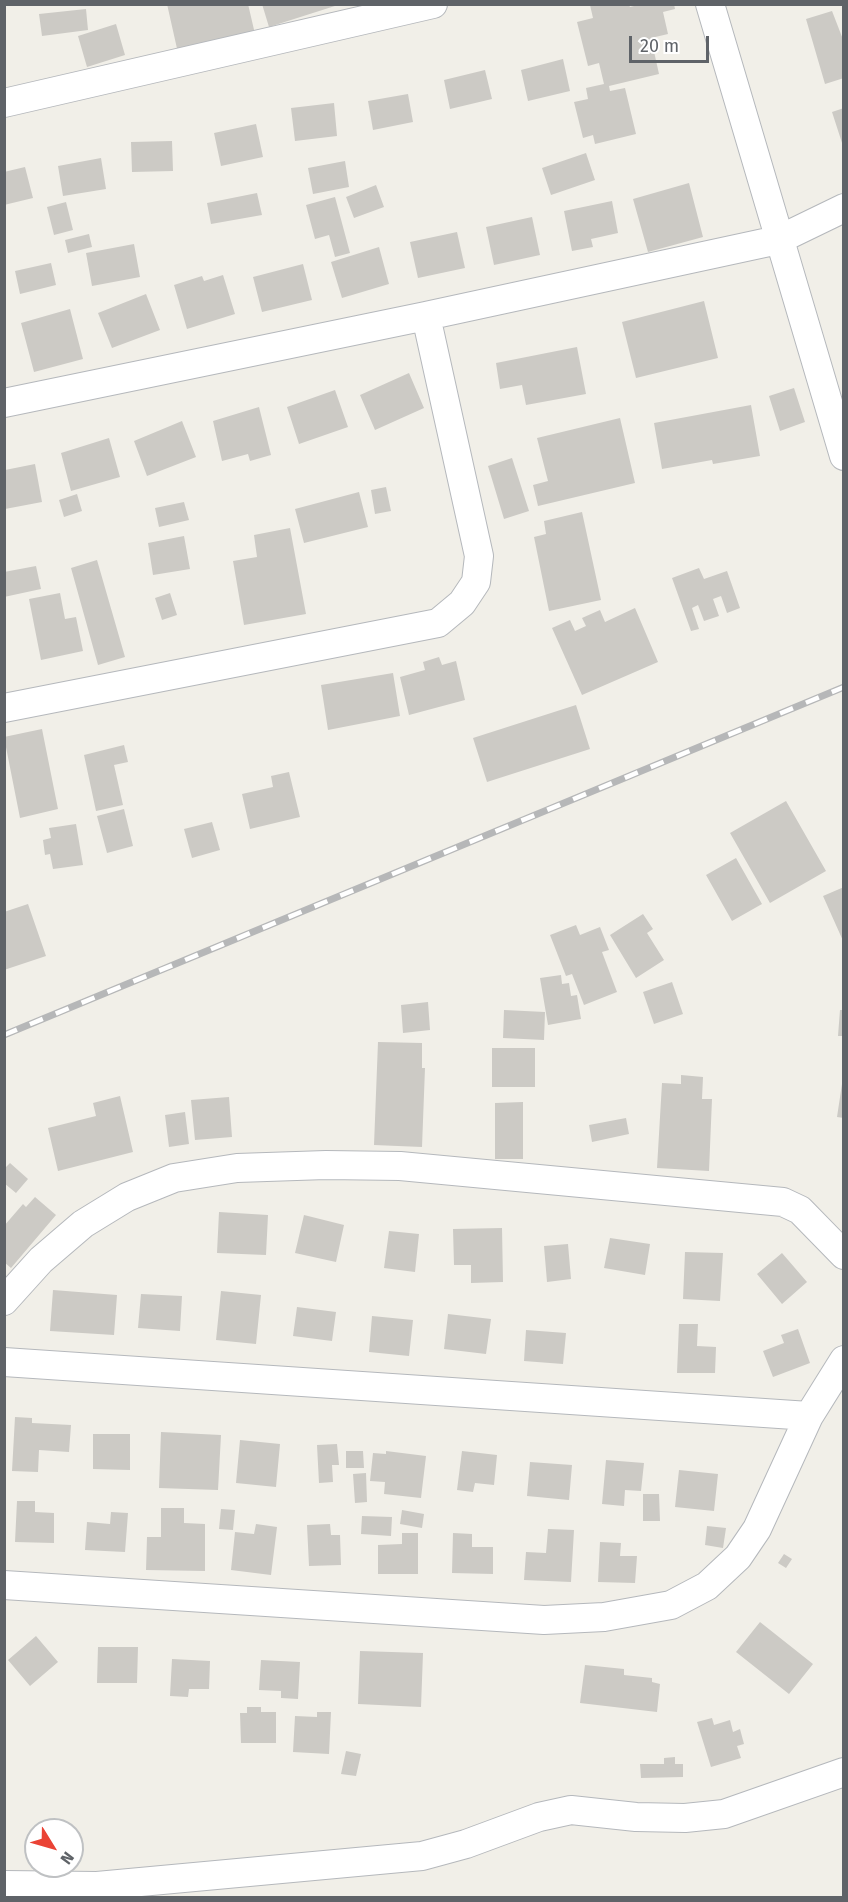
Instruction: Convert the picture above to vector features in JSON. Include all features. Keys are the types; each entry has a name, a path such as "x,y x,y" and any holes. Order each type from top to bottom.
{"street":[{"path":"4,103 433,4"},
{"path":"711,5 843,456"},
{"path":"4,403 426,316 778,240 843,208"},
{"path":"4,708 438,623 462,603 476,582 479,556 426,316"},
{"path":"4,1301 41,1260 83,1224 127,1197 174,1178 237,1168 326,1165 400,1166 783,1202 800,1210 843,1255"},
{"path":"4,1585 544,1620 604,1617 671,1605 708,1586 738,1557 757,1529 809,1416 843,1360"},
{"path":"4,1362 809,1416"},
{"path":"4,1885 97,1886 422,1856 466,1844 539,1817 572,1810 636,1817 685,1818 724,1814 843,1772"}],"building":[{"path":"167,4 248,4 255,34 178,53"},
{"path":"262,4 338,4 338,5 269,27"},
{"path":"642,4 674,4 675,9 663,12 668,34 651,38 659,74 609,86 610,91 625,88 636,134 595,144 593,135 583,138 574,102 588,99 586,88 604,84 599,63 588,66 577,22 593,18 590,5 629,5 630,7"},
{"path":"86,9 88,30 42,36 39,14"},
{"path":"832,11 844,42 844,78 825,84 806,19"},
{"path":"116,24 125,55 87,67 78,36"},
{"path":"563,59 570,91 528,101 521,70"},
{"path":"485,70 492,99 450,109 444,80"},
{"path":"408,94 413,122 373,130 368,101"},
{"path":"334,103 337,136 295,141 291,108"},
{"path":"844,108 844,146 843,146 832,112"},
{"path":"256,124 263,157 221,166 214,133"},
{"path":"172,141 173,171 132,172 131,142"},
{"path":"586,153 595,180 551,195 542,168"},
{"path":"101,158 106,189 63,196 58,166"},
{"path":"345,161 349,187 313,194 308,168"},
{"path":"25,167 33,198 4,205 4,172"},
{"path":"689,183 703,237 648,252 633,199"},
{"path":"376,185 384,207 354,218 346,197"},
{"path":"257,193 262,215 211,224 207,203"},
{"path":"335,197 350,253 335,257 329,235 315,239 306,205"},
{"path":"612,201 618,233 591,239 593,247 572,251 564,211"},
{"path":"66,202 73,230 54,235 47,207"},
{"path":"532,217 540,255 494,265 486,227"},
{"path":"457,232 465,268 418,278 410,242"},
{"path":"89,234 92,247 68,253 65,240"},
{"path":"134,244 140,277 92,286 86,253"},
{"path":"379,247 389,284 342,298 331,262"},
{"path":"51,263 56,285 20,294 15,271"},
{"path":"303,264 312,300 262,312 253,277"},
{"path":"223,275 235,314 187,329 174,285 202,276 204,281"},
{"path":"146,294 160,330 112,348 98,313"},
{"path":"704,301 718,358 636,378 622,322"},
{"path":"70,309 83,359 34,372 21,323"},
{"path":"577,347 586,394 526,405 522,385 500,389 496,363"},
{"path":"409,373 424,408 375,430 360,395"},
{"path":"794,388 805,422 780,431 769,396"},
{"path":"335,390 348,427 299,444 287,407"},
{"path":"751,405 760,456 713,464 712,460 662,469 654,423"},
{"path":"259,407 271,455 250,461 248,454 222,461 213,421"},
{"path":"620,418 635,483 538,506 533,485 548,481 537,438"},
{"path":"182,421 196,457 147,476 134,441"},
{"path":"109,438 120,477 71,491 61,453"},
{"path":"512,458 529,511 504,519 488,466"},
{"path":"35,464 42,502 5,509 5,470"},
{"path":"386,487 391,511 375,514 371,490"},
{"path":"359,492 368,527 304,543 295,509"},
{"path":"77,494 82,511 64,517 59,500"},
{"path":"184,502 189,520 159,527 155,508"},
{"path":"582,512 601,600 549,611 534,537 546,534 544,521"},
{"path":"290,528 306,614 244,625 233,561 257,557 254,535"},
{"path":"184,536 190,569 153,575 148,543"},
{"path":"97,560 125,657 98,665 71,568"},
{"path":"36,566 41,589 4,597 4,572"},
{"path":"699,568 704,579 727,571 740,608 727,613 721,596 713,599 719,616 704,621 698,605 692,608 699,629 691,631 672,578"},
{"path":"60,593 65,619 76,617 83,651 41,660 29,599"},
{"path":"170,593 177,615 162,620 155,598"},
{"path":"635,608 658,662 582,695 552,628 570,620 575,631 586,626 582,618 600,610 605,622"},
{"path":"439,657 442,665 456,661 465,700 409,715 400,677 425,670 423,662"},
{"path":"393,673 400,716 328,730 321,685"},
{"path":"576,705 590,749 487,782 473,738"},
{"path":"42,729 58,809 20,818 4,737"},
{"path":"124,745 128,762 114,765 123,805 96,811 84,755"},
{"path":"289,772 300,817 250,829 242,794 273,787 271,776"},
{"path":"786,801 826,871 770,903 730,833"},
{"path":"124,809 133,846 107,853 97,816"},
{"path":"212,822 220,850 192,858 184,829"},
{"path":"76,824 83,865 53,869 50,854 45,855 43,840 51,838 49,828"},
{"path":"736,858 762,904 732,921 706,875"},
{"path":"844,887 844,943 823,896"},
{"path":"28,904 46,956 4,970 4,912"},
{"path":"643,914 653,929 647,933 664,960 636,978 610,935"},
{"path":"576,925 580,935 600,927 609,950 602,952 617,992 584,1005 572,974 566,976 550,935"},
{"path":"561,975 562,984 569,983 571,996 577,995 581,1019 548,1025 540,978"},
{"path":"672,982 683,1014 654,1024 643,992"},
{"path":"428,1002 430,1030 403,1033 401,1005"},
{"path":"504,1010 545,1012 544,1040 503,1038"},
{"path":"840,1010 844,1010 844,1036 838,1036"},
{"path":"378,1042 422,1043 422,1068 425,1068 422,1147 374,1145"},
{"path":"492,1048 535,1048 535,1087 492,1087"},
{"path":"681,1075 703,1077 702,1099 712,1099 709,1171 657,1168 662,1083 681,1084"},
{"path":"842,1084 844,1084 844,1118 837,1117"},
{"path":"120,1096 133,1152 58,1171 48,1128 96,1116 93,1103"},
{"path":"229,1097 232,1137 195,1140 191,1100"},
{"path":"523,1102 523,1159 495,1159 495,1103"},
{"path":"185,1112 189,1144 169,1147 165,1115"},
{"path":"626,1118 629,1134 592,1142 589,1125"},
{"path":"10,1163 28,1179 16,1193 4,1183 4,1169"},
{"path":"35,1197 56,1215 11,1268 4,1262 4,1226 23,1204 26,1207"},
{"path":"219,1212 268,1215 266,1255 217,1253"},
{"path":"304,1215 344,1225 336,1262 295,1253"},
{"path":"502,1228 503,1282 471,1283 471,1265 454,1265 453,1229"},
{"path":"389,1231 419,1234 415,1272 384,1268"},
{"path":"610,1238 650,1244 645,1275 604,1268"},
{"path":"568,1244 571,1279 547,1282 544,1246"},
{"path":"685,1252 723,1253 720,1301 683,1299"},
{"path":"782,1253 807,1282 782,1304 757,1274"},
{"path":"53,1290 117,1295 114,1335 50,1331"},
{"path":"221,1291 261,1295 256,1344 216,1340"},
{"path":"141,1294 182,1296 180,1331 138,1328"},
{"path":"297,1307 336,1312 332,1341 293,1336"},
{"path":"448,1314 491,1319 486,1354 444,1349"},
{"path":"372,1316 413,1320 409,1356 369,1352"},
{"path":"679,1324 698,1324 697,1346 716,1347 715,1373 677,1373"},
{"path":"798,1329 810,1363 773,1377 763,1351 784,1343 781,1335"},
{"path":"526,1330 566,1333 563,1364 524,1361"},
{"path":"15,1417 32,1418 32,1423 71,1425 69,1452 39,1450 38,1472 12,1471"},
{"path":"161,1432 221,1435 218,1490 159,1488"},
{"path":"93,1434 130,1434 130,1470 93,1469"},
{"path":"240,1440 280,1444 276,1487 236,1483"},
{"path":"337,1444 339,1465 332,1465 333,1482 319,1483 317,1445"},
{"path":"346,1451 363,1451 364,1468 346,1468"},
{"path":"386,1451 426,1456 421,1498 384,1494 385,1482 370,1481 373,1453 386,1454"},
{"path":"462,1451 497,1455 494,1485 475,1483 473,1492 457,1490"},
{"path":"606,1460 644,1463 641,1491 625,1490 624,1506 602,1504"},
{"path":"530,1462 572,1465 569,1500 527,1496"},
{"path":"679,1470 718,1474 714,1511 675,1507"},
{"path":"366,1473 367,1502 355,1503 353,1474"},
{"path":"643,1494 659,1494 660,1521 643,1521"},
{"path":"17,1501 35,1501 35,1512 54,1513 54,1543 15,1542"},
{"path":"161,1508 184,1508 184,1523 205,1524 205,1571 146,1570 147,1537 161,1537"},
{"path":"221,1509 235,1510 233,1530 219,1529"},
{"path":"402,1510 424,1514 422,1528 400,1524"},
{"path":"111,1512 128,1513 125,1552 85,1550 87,1522 110,1524"},
{"path":"362,1516 392,1517 391,1536 361,1534"},
{"path":"256,1524 277,1527 271,1575 231,1570 235,1532 254,1534"},
{"path":"330,1524 331,1535 340,1535 341,1565 309,1566 307,1525"},
{"path":"707,1526 726,1528 723,1548 705,1545"},
{"path":"548,1529 574,1530 571,1582 524,1580 526,1552 546,1553"},
{"path":"402,1533 418,1533 418,1574 378,1574 378,1545 402,1544"},
{"path":"453,1533 472,1534 472,1547 493,1547 493,1574 452,1573"},
{"path":"600,1542 621,1543 620,1556 637,1556 635,1583 598,1582"},
{"path":"784,1554 792,1559 786,1568 778,1563"},
{"path":"760,1622 813,1664 789,1694 736,1652"},
{"path":"36,1636 58,1662 30,1686 8,1660"},
{"path":"98,1647 138,1647 137,1683 97,1683"},
{"path":"360,1651 423,1653 421,1707 358,1704"},
{"path":"172,1659 210,1661 209,1689 189,1689 188,1697 170,1696"},
{"path":"261,1660 300,1662 298,1699 281,1698 281,1691 259,1690"},
{"path":"585,1665 624,1669 624,1675 652,1678 652,1682 660,1684 657,1712 580,1703"},
{"path":"247,1707 261,1707 261,1712 276,1712 276,1743 241,1743 240,1713 247,1713"},
{"path":"317,1712 331,1712 329,1754 293,1752 295,1716 317,1717"},
{"path":"712,1718 714,1725 730,1720 733,1732 740,1729 744,1744 737,1746 741,1758 711,1767 697,1722"},
{"path":"346,1751 361,1754 356,1776 341,1774"},
{"path":"675,1757 675,1764 683,1764 683,1777 641,1778 640,1764 664,1764 664,1758"}],"railway":[{"path":"4,1035 844,687"}]}
